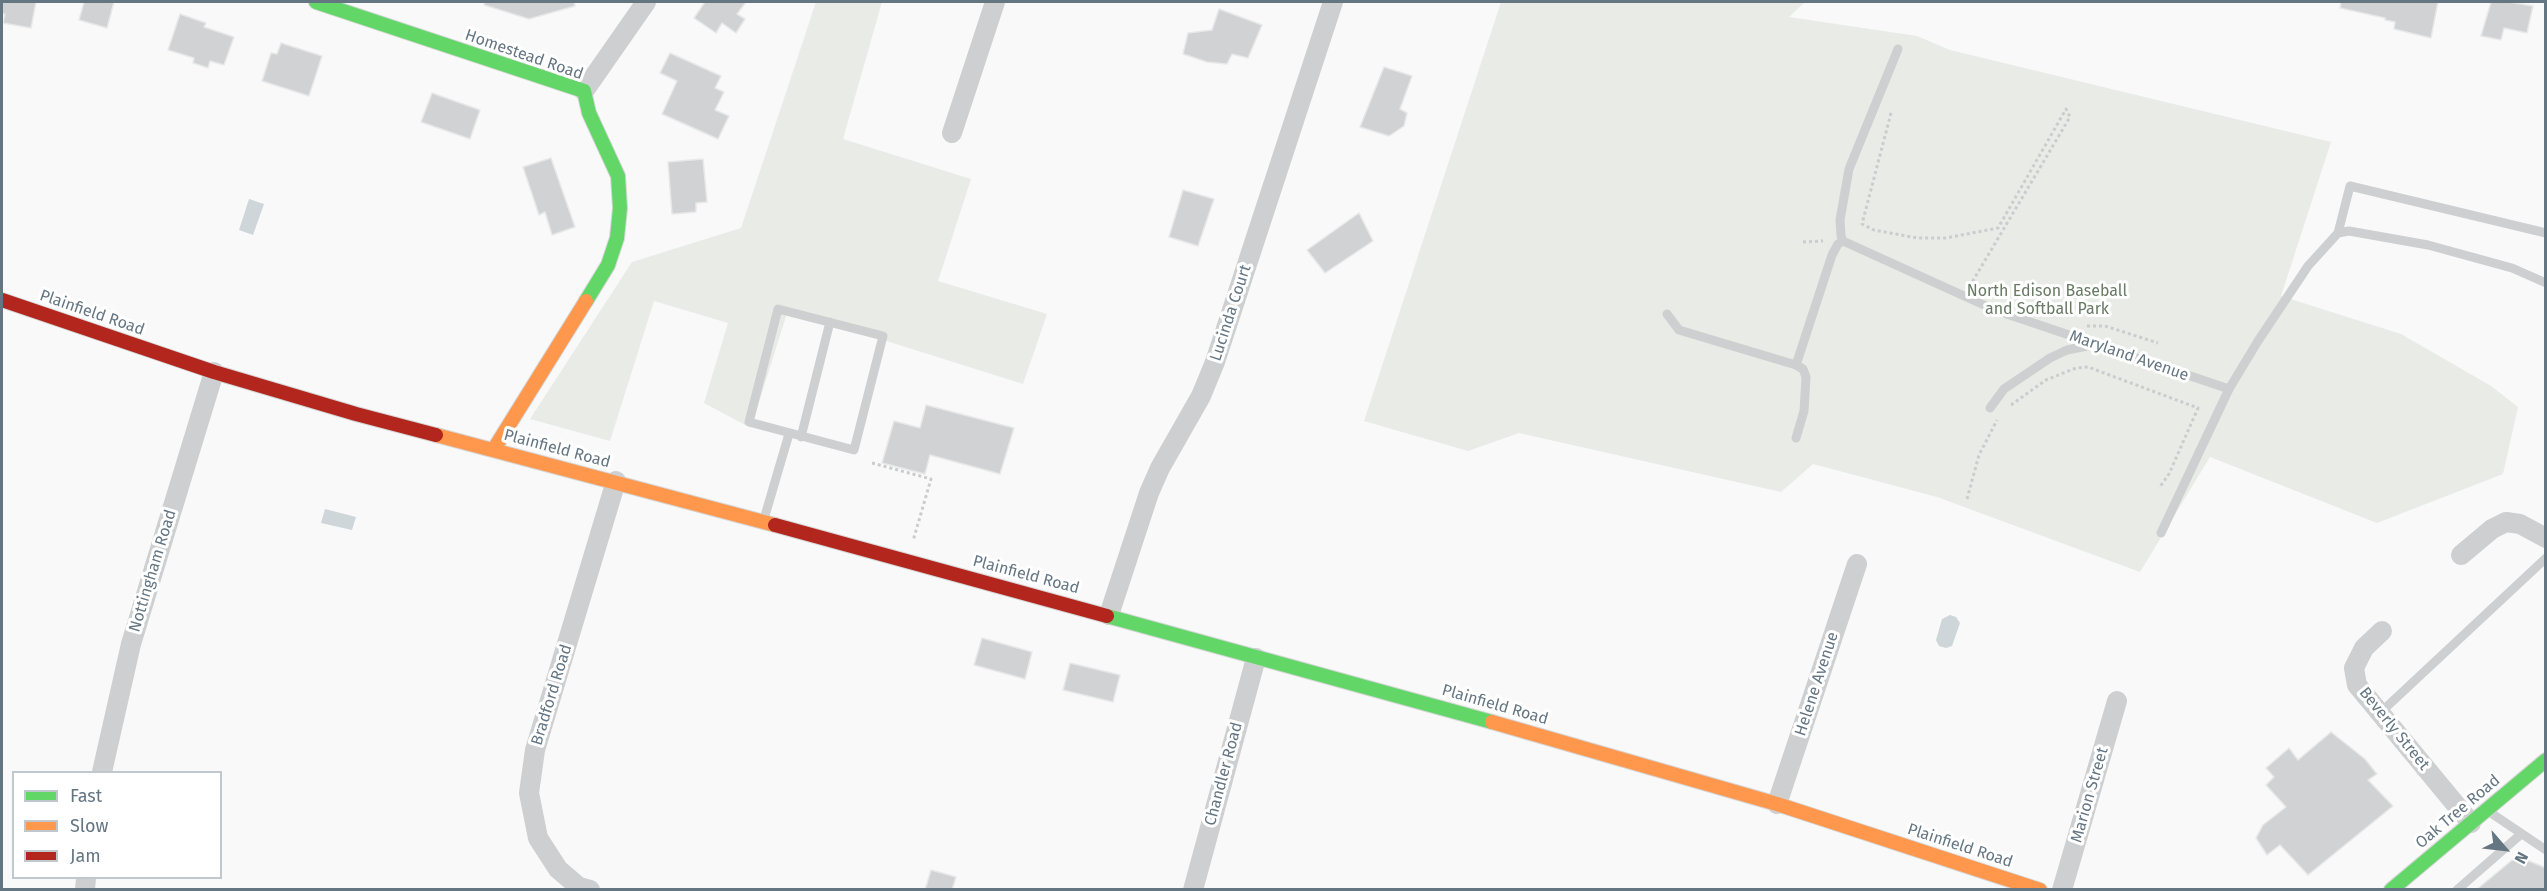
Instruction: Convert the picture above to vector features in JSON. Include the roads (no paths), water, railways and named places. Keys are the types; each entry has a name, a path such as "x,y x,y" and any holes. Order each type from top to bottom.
{"street":[{"name":"Homestead Road","path":"315,2 584,91 589,113 618,176 620,208 617,238 608,265 494,449"},
{"path":"584,91 646,2"},
{"path":"952,133 995,2"},
{"name":"Lucinda Court","path":"1109,615 1149,493 1160,468 1201,396 1215,362 1333,2"},
{"name":"Plainfield Road","path":"2,300 214,372 356,414 616,481 1455,711 1777,804 2040,890"},
{"name":"Nottingham Road","path":"102,771 130,644 214,372"},
{"name":"Bradford Road","path":"590,890 579,887 558,869 538,838 529,793 535,750 616,481"},
{"path":"2461,555 2492,529 2506,522 2520,524 2546,538"},
{"name":"Helene Avenue","path":"1777,804 1857,564"},
{"name":"Beverly Street","path":"2382,631 2364,648 2354,668 2357,685 2471,823"},
{"name":"Chandler Road","path":"1193,890 1256,658"},
{"name":"Marion Street","path":"2062,890 2117,701"},
{"name":"Oak Tree Road","path":"2391,890 2486,810 2543,767"}],"lane":[{"path":"1796,365 1832,255 1843,240 1840,220 1849,169 1898,49"},
{"path":"2161,533 2229,389 2258,340 2308,266 2338,233 2350,186 2546,233"},
{"path":"2338,233 2349,231 2428,246 2512,268 2546,283"},
{"name":"Maryland Avenue","path":"1843,240 1995,310 2229,389"},
{"path":"778,309 883,336 854,450 789,434 749,422 778,309"},
{"path":"1667,314 1679,330 1803,369 1806,377 1804,411 1796,438"},
{"path":"801,437 830,322"},
{"path":"1990,408 2004,390 2050,358 2067,350 2094,344"},
{"path":"763,521 789,434"},
{"path":"2380,713 2546,558"},
{"path":"2486,810 2520,835 2546,850"},
{"path":"2457,890 2520,835"}],"park label":[{"name":"North Edison Baseball and Softball Park","path":"2047,301"}]}
